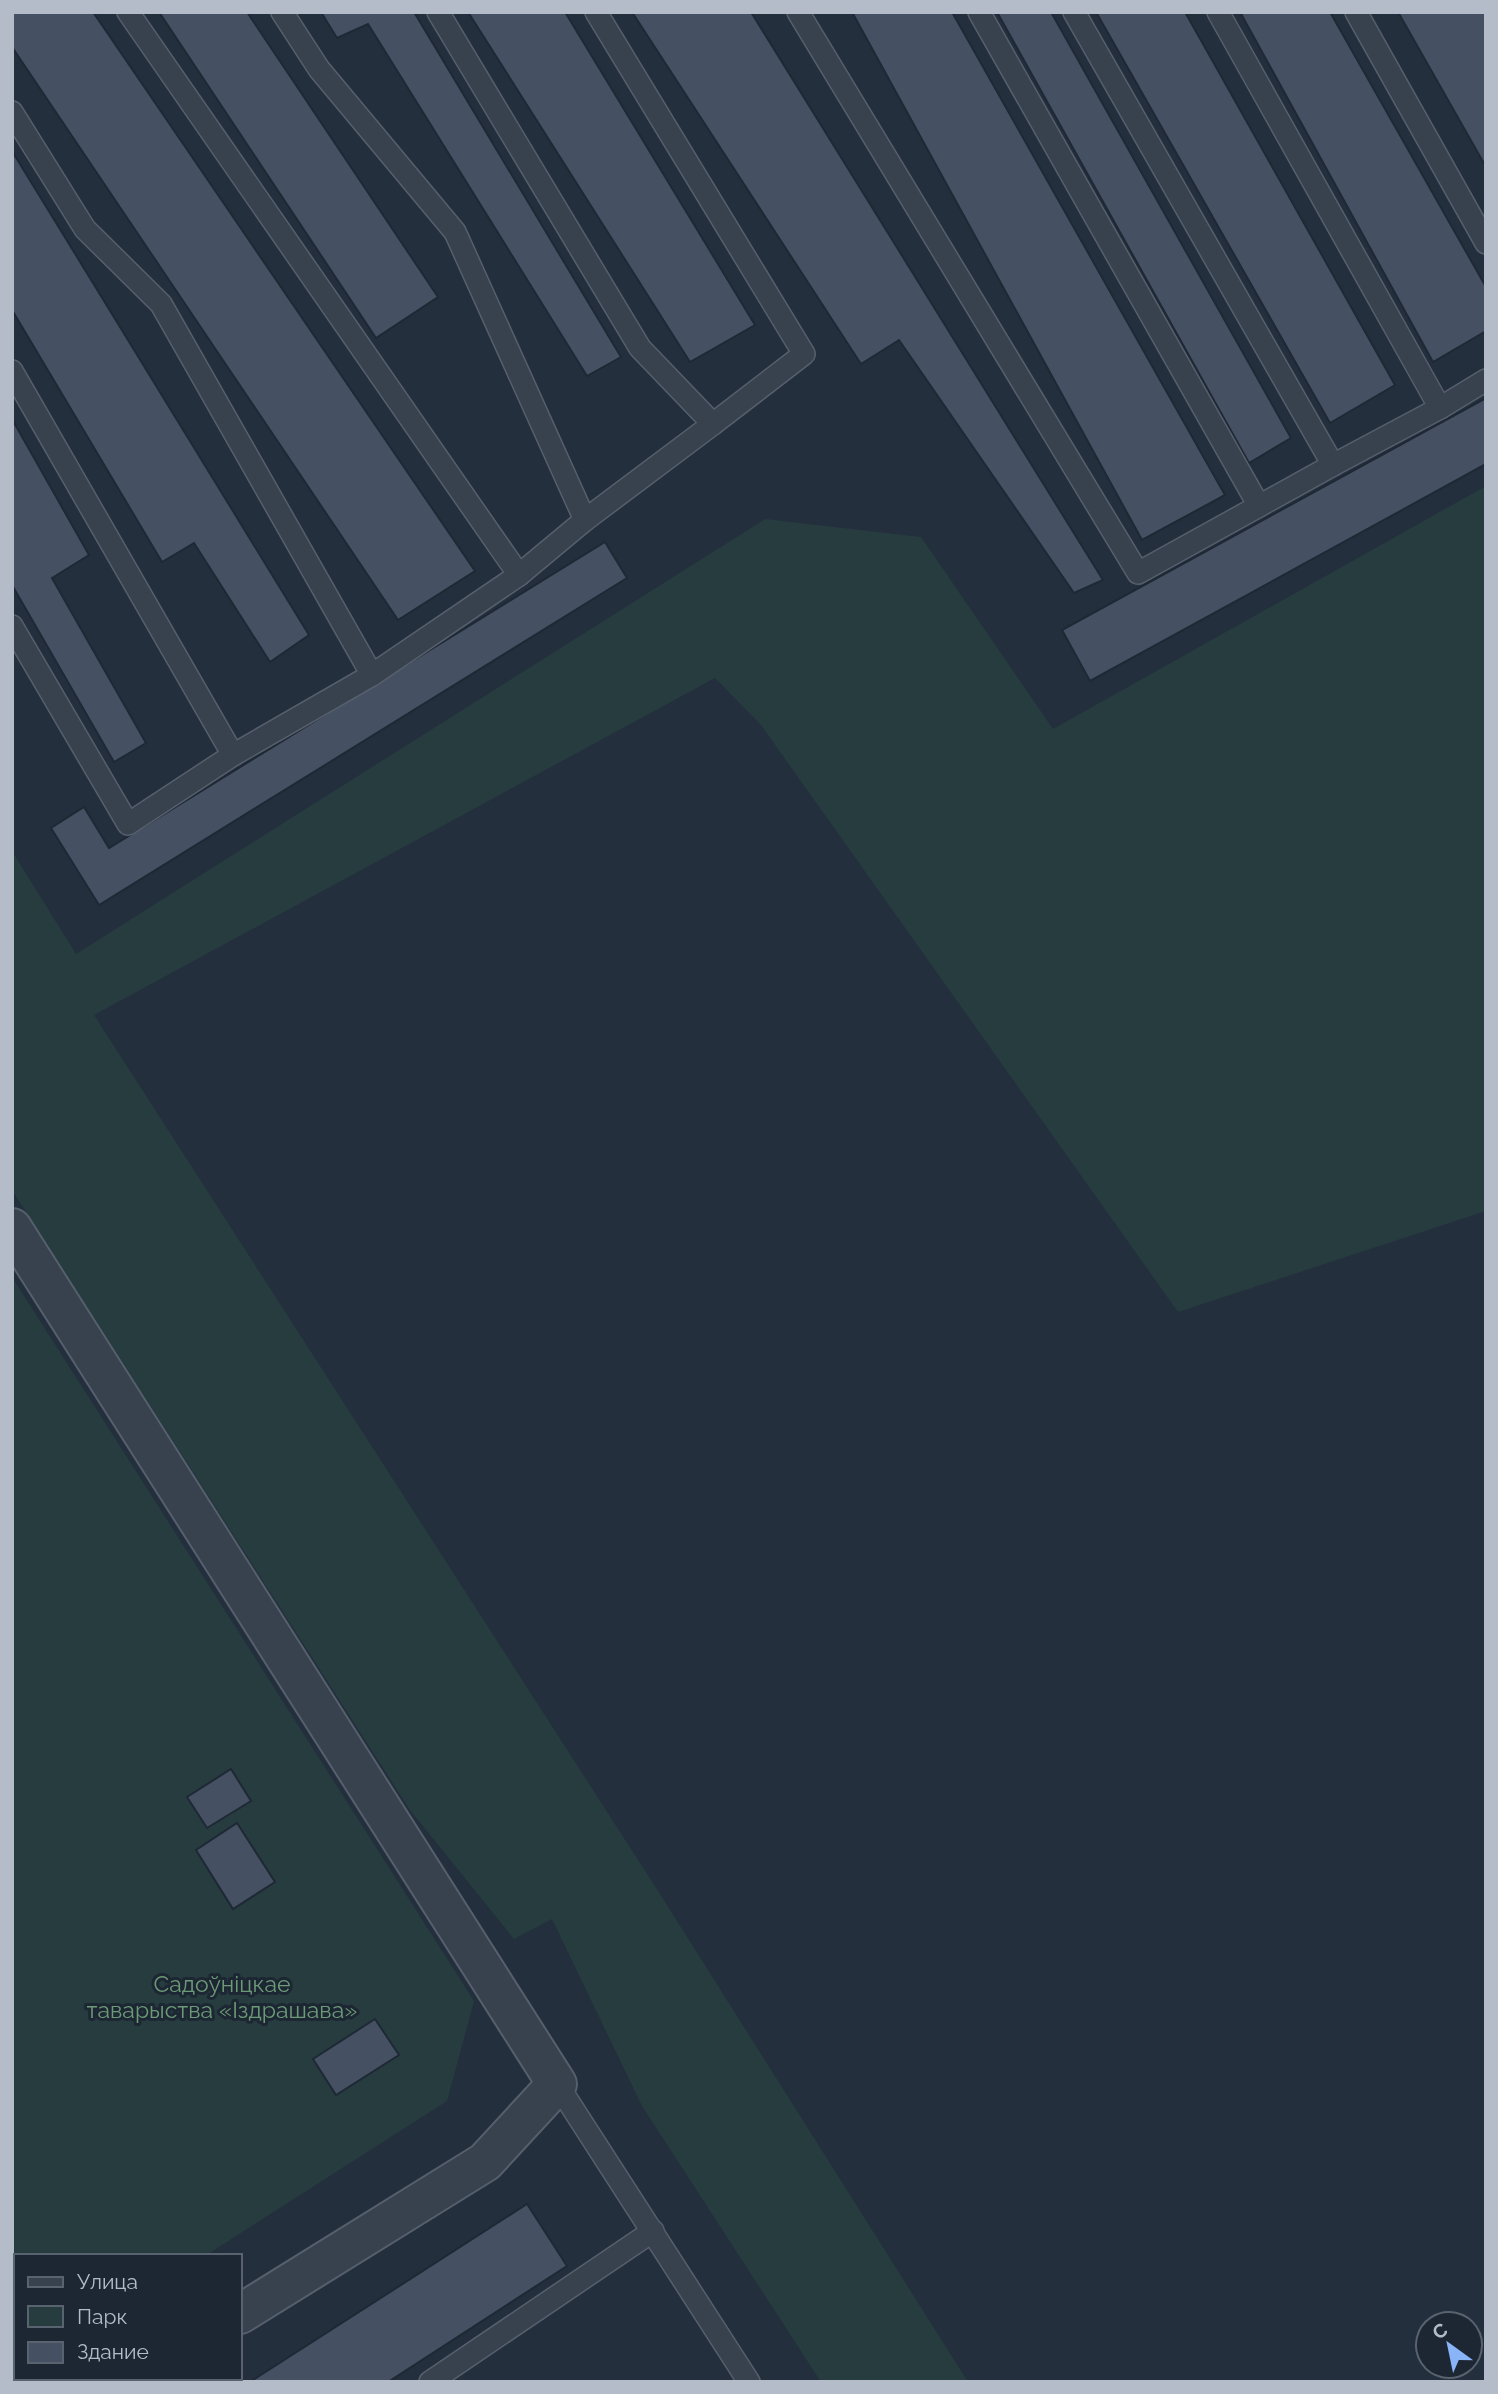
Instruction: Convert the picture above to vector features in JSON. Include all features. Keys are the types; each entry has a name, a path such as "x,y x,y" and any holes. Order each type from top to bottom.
{"street":[{"path":"12,1228 557,2084 485,2162 242,2313"}],"lane":[{"path":"128,12 519,575"},
{"path":"282,12 319,69 455,232 585,520"},
{"path":"438,12 640,348 713,424"},
{"path":"12,626 128,824 233,755 372,675 519,575 585,520 804,354 596,12"},
{"path":"798,12 1138,573 1440,408 1486,380"},
{"path":"979,12 1259,506"},
{"path":"1074,12 1333,465"},
{"path":"1218,12 1440,408"},
{"path":"1356,12 1486,243"},
{"path":"12,112 85,229 161,304 372,675"},
{"path":"12,371 233,755"},
{"path":"557,2084 749,2382"},
{"path":"429,2382 653,2231"}],"green space":[{"path":"1486,486 1486,1211 1178,1312 761,725 715,678 94,1015 660,1894 968,2382 821,2382 642,2106 552,1919 514,1939 410,1810 12,1190 12,851 76,954 765,519 921,537 1053,729"},
{"name":"Садоўніцкае таварыства «Іздрашава»","path":"12,1277 474,2001 447,2101 208,2254 14,2254 12,2379"}],"building":[{"path":"12,12 93,12 475,571 398,620 12,47"},
{"path":"159,12 247,12 438,297 376,338"},
{"path":"321,12 414,12 621,357 587,376 368,24 337,38"},
{"path":"468,12 565,12 755,325 690,362"},
{"path":"632,12 751,12 1103,580 1074,593 899,340 861,364"},
{"path":"852,12 952,12 1225,495 1142,540"},
{"path":"997,12 1051,12 1291,438 1249,463"},
{"path":"1096,12 1185,12 1395,385 1330,423"},
{"path":"1240,12 1330,12 1486,287 1486,331 1433,362"},
{"path":"1398,12 1486,12 1486,167"},
{"path":"12,151 309,635 270,662 194,543 162,562 12,310"},
{"path":"1486,398 1486,464 1090,681 1062,630"},
{"path":"12,419 89,555 52,578 146,743 114,762 12,585"},
{"path":"605,542 627,578 99,905 51,828 84,807 109,848"},
{"path":"231,1769 251,1801 207,1828 187,1797"},
{"path":"237,1823 275,1882 233,1909 196,1850"},
{"path":"375,2019 399,2055 336,2095 313,2059"},
{"path":"527,2204 567,2266 388,2382 250,2382"}]}
